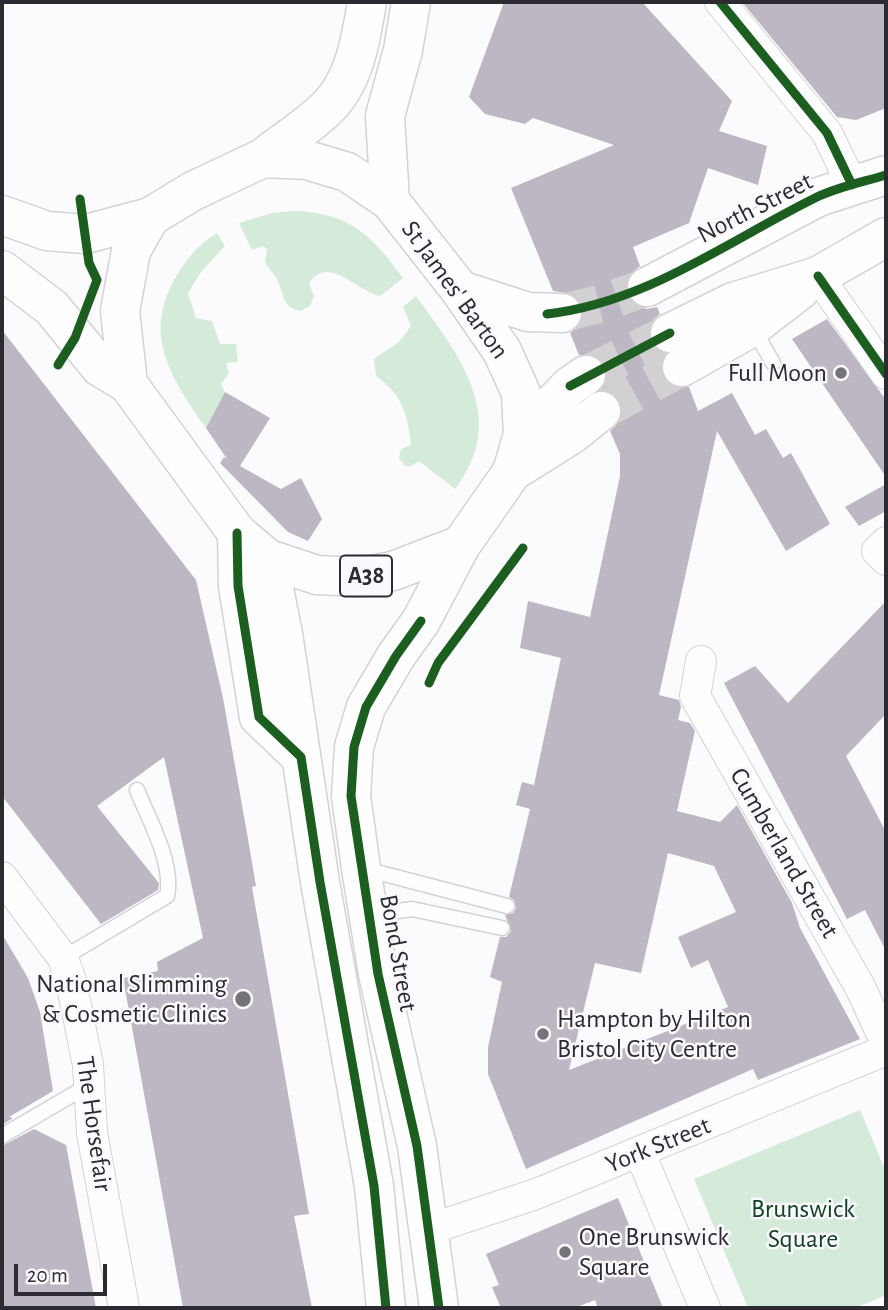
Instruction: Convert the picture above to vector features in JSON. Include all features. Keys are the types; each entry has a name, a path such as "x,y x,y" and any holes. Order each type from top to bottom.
{"main road":[{"path":"263,158 329,107 344,84 357,55 367,2"},
{"path":"390,201 385,116 403,50 411,2"},
{"name":"St James' Barton","path":"263,158 307,160 347,172 390,201 460,290 510,365 521,393 523,434 512,472 461,545 403,568 360,577 317,575 268,559 237,533 128,384 120,312 131,251 150,217 193,191 263,158"},
{"name":"North Street","path":"647,287 818,197 869,180"},
{"name":"A38","path":"2,215 47,231 86,234 150,217"},
{"path":"818,276 733,302 676,350 752,327 818,276 886,237"},
{"name":"A38","path":"2,270 52,309 100,366 128,384"},
{"path":"460,290 528,312 562,313"},
{"name":"A38","path":"523,434 570,386 586,375"},
{"name":"A38","path":"512,472 571,435 601,411"},
{"path":"237,533 238,586 259,717 301,757"},
{"name":"Bond Street","path":"439,1308 417,1146 378,974 351,796 354,747 366,707 396,656 421,621 461,545"},
{"path":"268,559 320,882 374,1186 386,1308"}],"street":[{"path":"720,2 869,180"},
{"path":"818,276 886,374"},
{"path":"886,542 877,551 886,560"},
{"name":"Cumberland Street","path":"701,661 695,696 860,988 886,1043"},
{"name":"The Horsefair","path":"2,877 63,958 71,982 89,1085 92,1132 124,1308"},
{"name":"York Street","path":"427,1230 536,1194 886,1050"},
{"path":"640,1153 705,1308"}],"lane":[{"path":"752,327 773,363"},
{"path":"63,958 167,896 169,886 159,843 137,790"},
{"path":"361,867 384,877 507,906"},
{"path":"370,915 412,909 502,928"},
{"path":"2,1136 89,1085"}],"green space":[{"path":"294,211 331,216 358,229 403,278 380,296 343,277 324,272 316,275 309,284 314,296 310,306 301,311 291,307 285,301 277,278 265,262 267,249 263,246 252,250 239,223 272,213"},
{"path":"217,233 225,246 201,272 188,293 196,318 212,321 220,344 236,344 238,362 226,363 229,373 221,384 225,392 206,428 172,373 161,336 161,317 166,296 181,268 199,246"},
{"path":"416,296 462,364 478,412 478,437 471,463 455,489 419,461 405,466 399,458 401,449 411,445 408,423 398,398 376,376 374,359 399,342 411,326 403,307"},
{"name":"Brunswick Square","path":"860,1110 886,1172 886,1295 855,1308 748,1308 694,1179"}],"building":[{"path":"504,2 642,2 732,101 719,131 767,146 758,185 708,168 689,223 633,247 640,266 629,275 625,287 628,298 636,306 647,309 657,307 660,314 652,321 648,332 651,343 665,354 660,366 663,378 672,386 689,387 698,411 732,393 755,435 766,429 783,458 791,453 830,524 786,551 717,431 659,695 679,700 681,707 678,720 690,723 695,731 677,811 720,822 737,805 792,903 800,928 860,1039 758,1080 753,1069 526,1169 488,1074 488,1047 502,982 490,977 500,937 506,937 511,931 505,915 513,913 516,908 514,900 509,897 530,809 516,805 522,782 534,785 561,658 520,648 528,601 590,617 620,476 620,454 610,431 621,420 623,408 618,397 601,390 608,374 604,362 595,355 579,355 570,333 581,324 584,313 582,303 573,294 553,291 511,188 614,145 533,118 525,124 485,114 469,97","holes":["668,853 714,866 736,912 678,937 691,968 708,960 728,1007 569,1070 595,963 641,973"]},
{"path":"742,2 886,2 886,108 856,120 837,117"},
{"name":"Full Moon","path":"827,319 886,400 886,477 792,339"},
{"path":"2,330 196,580 223,698 256,886 252,887 309,1214 294,1216 312,1308 183,1308 123,978 158,971 157,962 203,938 164,757 97,806 159,883 158,890 101,924 2,796"},
{"path":"225,392 270,418 240,466 281,489 301,478 322,519 308,541 288,532 220,463 224,457 227,459 206,428"},
{"path":"886,484 886,511 859,526 845,507"},
{"path":"886,601 886,714 846,756 886,832 886,951 865,910 847,919 724,683 755,666 788,703"},
{"path":"2,934 28,978 40,1012 53,1091 9,1117 13,1118 2,1125"},
{"path":"34,1129 66,1145 96,1308 2,1308 2,1146"},
{"name":"One Brunswick Square","path":"618,1198 663,1308 598,1308 595,1300 574,1308 501,1308 492,1287 499,1285 486,1254"}],"tunnel":[{"path":"562,313 600,304 647,287"},
{"path":"586,375 670,333"},
{"path":"601,411 682,367"}],"cycle path":[{"path":"720,2 827,133 852,185"},
{"path":"547,314 583,308 652,284 815,198 886,175"},
{"path":"58,365 75,338 97,280 89,263 80,199"},
{"path":"818,276 886,374"},
{"path":"570,386 670,333"},
{"path":"237,533 238,586 259,717 301,757 320,882 374,1186 386,1308"},
{"path":"429,683 438,663 523,548"},
{"path":"421,621 396,656 366,707 354,747 351,796 378,974 417,1146 439,1308"}],"place":[{"name":"Full Moon","path":"841,373"},
{"name":"National Slimming & Cosmetic Clinics","path":"243,999"},
{"name":"Hampton by Hilton Bristol City Centre","path":"543,1034"},
{"name":"One Brunswick Square","path":"565,1252"}]}
